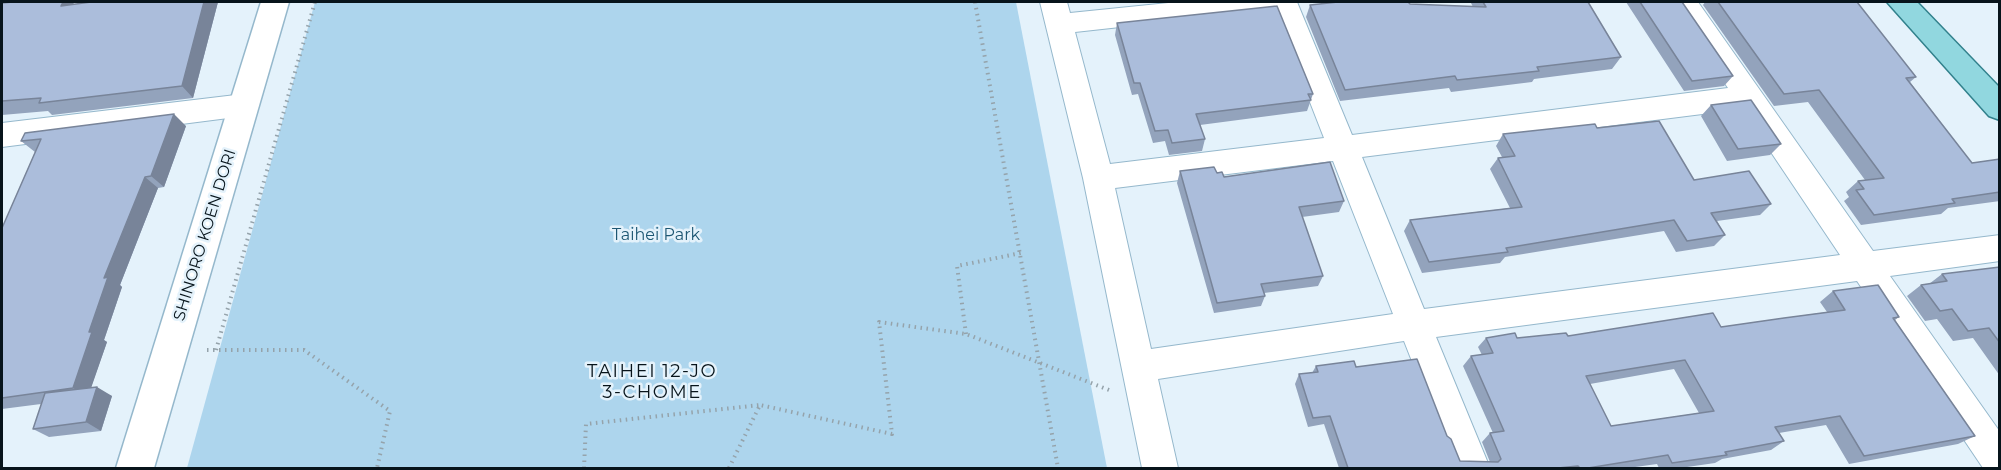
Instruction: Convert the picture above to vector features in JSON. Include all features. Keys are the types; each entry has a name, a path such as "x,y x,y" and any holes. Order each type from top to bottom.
{"main road":[{"path":"1901,2 2000,108"}],"street":[{"name":"SHINORO KOEN DORI","path":"135,468 275,2"},
{"path":"1160,468 1098,178 1056,13 1268,2"},
{"path":"1284,2 1472,468"},
{"path":"1684,2 2000,463"},
{"path":"1098,178 1749,97"},
{"path":"3,138 244,105"},
{"path":"1137,367 1415,325 1863,264 2000,248"}],"path":[{"path":"216,350 315,2"},
{"path":"975,2 1058,468"},
{"path":"966,334 957,266 1021,253"},
{"path":"584,468 585,424 760,405 892,434 879,322 966,334 1145,405"},
{"path":"170,351 304,350 390,411 377,468"},
{"path":"729,468 760,405"}],"green space":[{"name":"Taihei Park","path":"315,2 1016,2 1107,468 187,468"}],"building":[{"path":"63,2 61,6 91,2 204,2 182,86 39,103 41,98 2,101 2,3"},
{"path":"1338,2 1408,2 1410,4 1486,7 1483,2 1588,2 1621,57 1537,67 1539,71 1457,80 1455,76 1345,90 1310,5"},
{"path":"1640,2 1682,2 1733,76 1692,81"},
{"path":"1718,2 1857,2 1916,77 1906,78 1972,163 2000,159 2000,192 1952,199 1955,203 1874,215 1856,190 1864,189 1858,181 1884,178 1819,90 1784,94"},
{"path":"1277,6 1313,94 1308,94 1311,100 1196,114 1205,139 1172,143 1168,130 1155,131 1140,83 1134,83 1117,23"},
{"path":"1751,100 1781,144 1738,149 1711,105"},
{"path":"174,114 151,176 145,177 104,278 108,277 73,388 2,398 2,228 41,139 21,141 25,133"},
{"path":"1659,121 1694,180 1749,171 1771,204 1711,213 1725,235 1687,241 1674,220 1506,248 1508,252 1429,262 1410,220 1522,207 1498,158 1515,156 1503,134 1595,124 1597,128"},
{"path":"1330,162 1344,201 1299,207 1323,276 1261,284 1265,296 1217,303 1180,171 1214,167 1217,173 1222,172 1224,177"},
{"path":"2000,267 2000,343 1989,328 1968,331 1952,309 1940,311 1921,285 1947,281 1942,274"},
{"path":"1878,285 1899,317 1893,318 1975,436 1864,456 1840,416 1775,427 1784,441 1725,452 1727,455 1672,463 1668,455 1588,468 1578,466 1558,468 1348,468 1330,416 1313,418 1299,374 1318,372 1316,366 1354,361 1356,367 1417,359 1447,436 1451,439 1460,461 1498,462 1501,459 1490,433 1504,431 1471,356 1493,353 1486,338 1515,333 1517,338 1566,333 1568,336 1713,313 1721,327 1845,310 1833,291","holes":["1685,360 1714,411 1611,426 1586,376"]},
{"path":"97,387 86,422 33,429 45,393"}],"district":[{"name":"TAIHEI 12-JO 3-CHOME","path":"652,382"}]}
